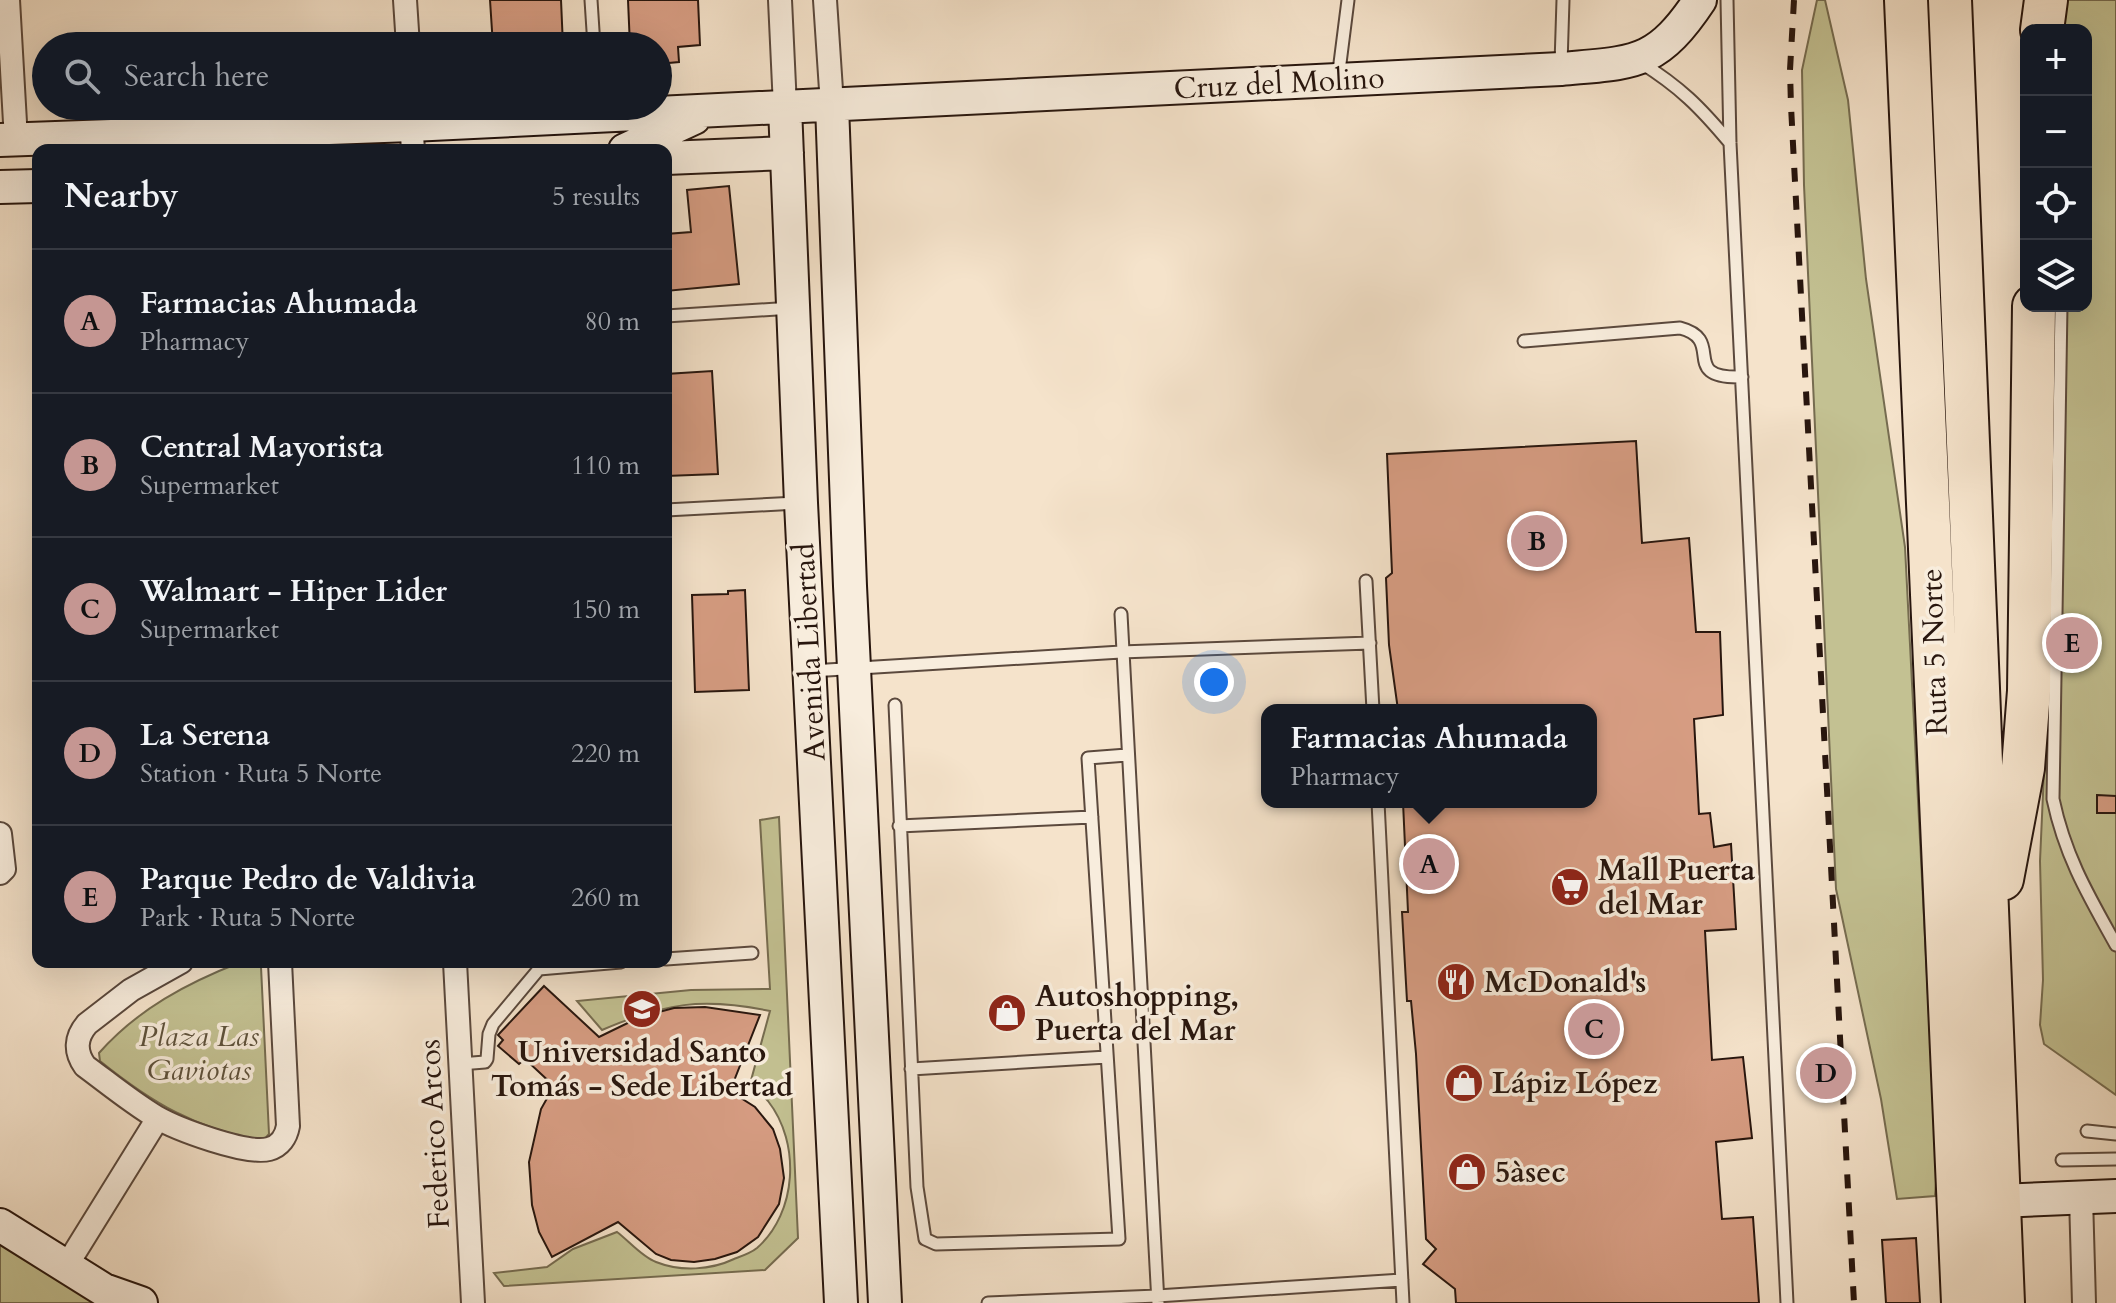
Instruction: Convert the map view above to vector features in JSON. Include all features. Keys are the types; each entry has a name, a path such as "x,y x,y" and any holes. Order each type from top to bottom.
{"highway":[{"name":"Ruta 5 Norte","path":"1906,0 1958,1199 1957,1295"},
{"name":"Ruta 5 Norte","path":"1950,0 2003,1303"},
{"path":"2043,24 2046,0"},
{"path":"1990,935 2021,782 2029,691 2034,312"}],"street":[{"path":"8,0 8,140"},
{"path":"405,0 407,32"},
{"name":"Avenida Libertad","path":"780,0 801,503 841,1303"},
{"name":"Avenida Libertad","path":"825,0 885,1303"},
{"name":"Cruz del Molino","path":"672,110 1561,69 1636,60 1669,40 1700,0"},
{"path":"638,144 712,110"},
{"name":"Cruz del Molino","path":"8,140 411,127 492,120"},
{"path":"672,158 787,153"},
{"path":"0,187 32,186"},
{"path":"0,834 4,869 0,873"},
{"path":"170,968 131,990 82,1030 77,1045 85,1066 158,1118 221,1143 266,1149 283,1140 288,1126 280,968"},
{"name":"Federico Arcos","path":"455,968 473,1303"},
{"path":"65,1268 158,1118"},
{"path":"1999,1201 2116,1196"},
{"path":"2081,1197 2084,1303"},
{"path":"0,1225 104,1290 141,1303"}],"lane":[{"path":"591,0 593,32"},
{"path":"1338,79 1348,0"},
{"path":"1561,69 1563,0"},
{"path":"1727,0 1730,143 1787,1303"},
{"path":"1636,60 1674,83 1701,108 1730,143"},
{"path":"672,316 793,308"},
{"path":"2061,312 2053,799 2061,835 2082,885 2116,945"},
{"path":"1524,341 1680,328 1693,332 1702,343 1706,366 1711,374 1722,378 1742,377"},
{"path":"672,510 801,503"},
{"path":"1366,581 1373,704"},
{"path":"1121,614 1157,1300"},
{"path":"810,672 1121,652 1370,643"},
{"path":"895,705 917,1187 925,1239 936,1244 1119,1239 1088,758 1127,755"},
{"path":"1378,808 1403,1303"},
{"path":"899,826 1092,817"},
{"path":"672,959 752,953"},
{"path":"460,1064 485,1062 493,1024 539,969 551,968"},
{"path":"911,1069 1107,1057"},
{"path":"2087,1131 2116,1134"},
{"path":"2062,1160 2116,1159"},
{"path":"988,1303 1157,1300 1402,1280"}],"green space":[{"path":"1817,0 1825,0 1848,100 1866,279 1905,547 1937,1171 1935,1196 1897,1199 1881,1099 1836,889 1804,185 1802,70"},
{"path":"2060,0 2116,0 2116,1095 2044,1044 2040,1025 2043,980 2040,861 2045,749 2048,312 2092,312 2092,24 2056,24"},
{"path":"779,817 798,1238 765,1270 504,1286 494,1273 547,1267 573,1249 617,1232 651,1260 686,1268 716,1266 757,1248 780,1216 790,1177 786,1137 768,1101 750,1084 770,1011 724,1004 684,1005 645,1014 602,1030 577,1001 691,990 770,989 760,820"},
{"name":"Plaza Las Gaviotas","path":"227,968 261,968 269,1134 263,1141 217,1129 176,1112 100,1061 99,1053 130,1023 164,999"},
{"path":"0,1243 62,1283 107,1303 0,1303"}],"building":[{"path":"490,0 561,0 562,32 492,32"},
{"path":"628,0 698,0 700,45 678,47 679,62 672,63 672,32 629,32"},
{"path":"729,186 739,284 672,290 672,234 691,232 687,190"},
{"path":"712,371 718,474 672,476 672,374"},
{"name":"Mall Puerta del Mar","path":"1636,441 1642,543 1689,538 1696,632 1720,632 1723,715 1694,719 1699,814 1710,813 1714,847 1731,844 1736,929 1705,931 1712,1060 1743,1057 1752,1138 1716,1142 1722,1219 1753,1217 1759,1303 1456,1303 1455,1289 1423,1264 1436,1249 1426,1239 1416,1054 1411,1001 1407,1001 1402,912 1408,912 1403,808 1597,808 1597,704 1397,704 1389,645 1386,578 1392,573 1387,454"},
{"path":"745,590 749,690 695,692 692,595"},
{"path":"2097,795 2116,796 2116,813 2097,813"},
{"path":"544,986 599,1037 640,1017 674,1008 705,1007 760,1015 730,1091 755,1107 773,1129 780,1149 784,1178 779,1204 758,1237 737,1252 715,1259 694,1262 671,1260 656,1254 618,1222 552,1257 539,1232 532,1205 529,1162 541,1109 554,1086 525,1059 519,1064 498,1046 503,1040 498,1035"},
{"path":"1916,1238 1920,1303 1886,1303 1882,1240"}],"railway":[{"path":"1794,0 1791,106 1854,1303"}],"place":[{"name":"Central Mayorista","path":"1537,541"},
{"name":"Parque Pedro de Valdivia","path":"2072,643"},
{"name":"Farmacias Ahumada","path":"1429,864"},
{"name":"Mall Puerta del Mar","path":"1570,887"},
{"name":"McDonald's","path":"1456,982"},
{"name":"Universidad Santo Tomás - Sede Libertad","path":"642,1009"},
{"name":"Autoshopping, Puerta del Mar","path":"1007,1013"},
{"name":"Walmart - Hiper Lider","path":"1594,1029"},
{"name":"La Serena","path":"1826,1073"},
{"name":"Lápiz López","path":"1464,1083"},
{"name":"5àsec","path":"1467,1172"}]}
